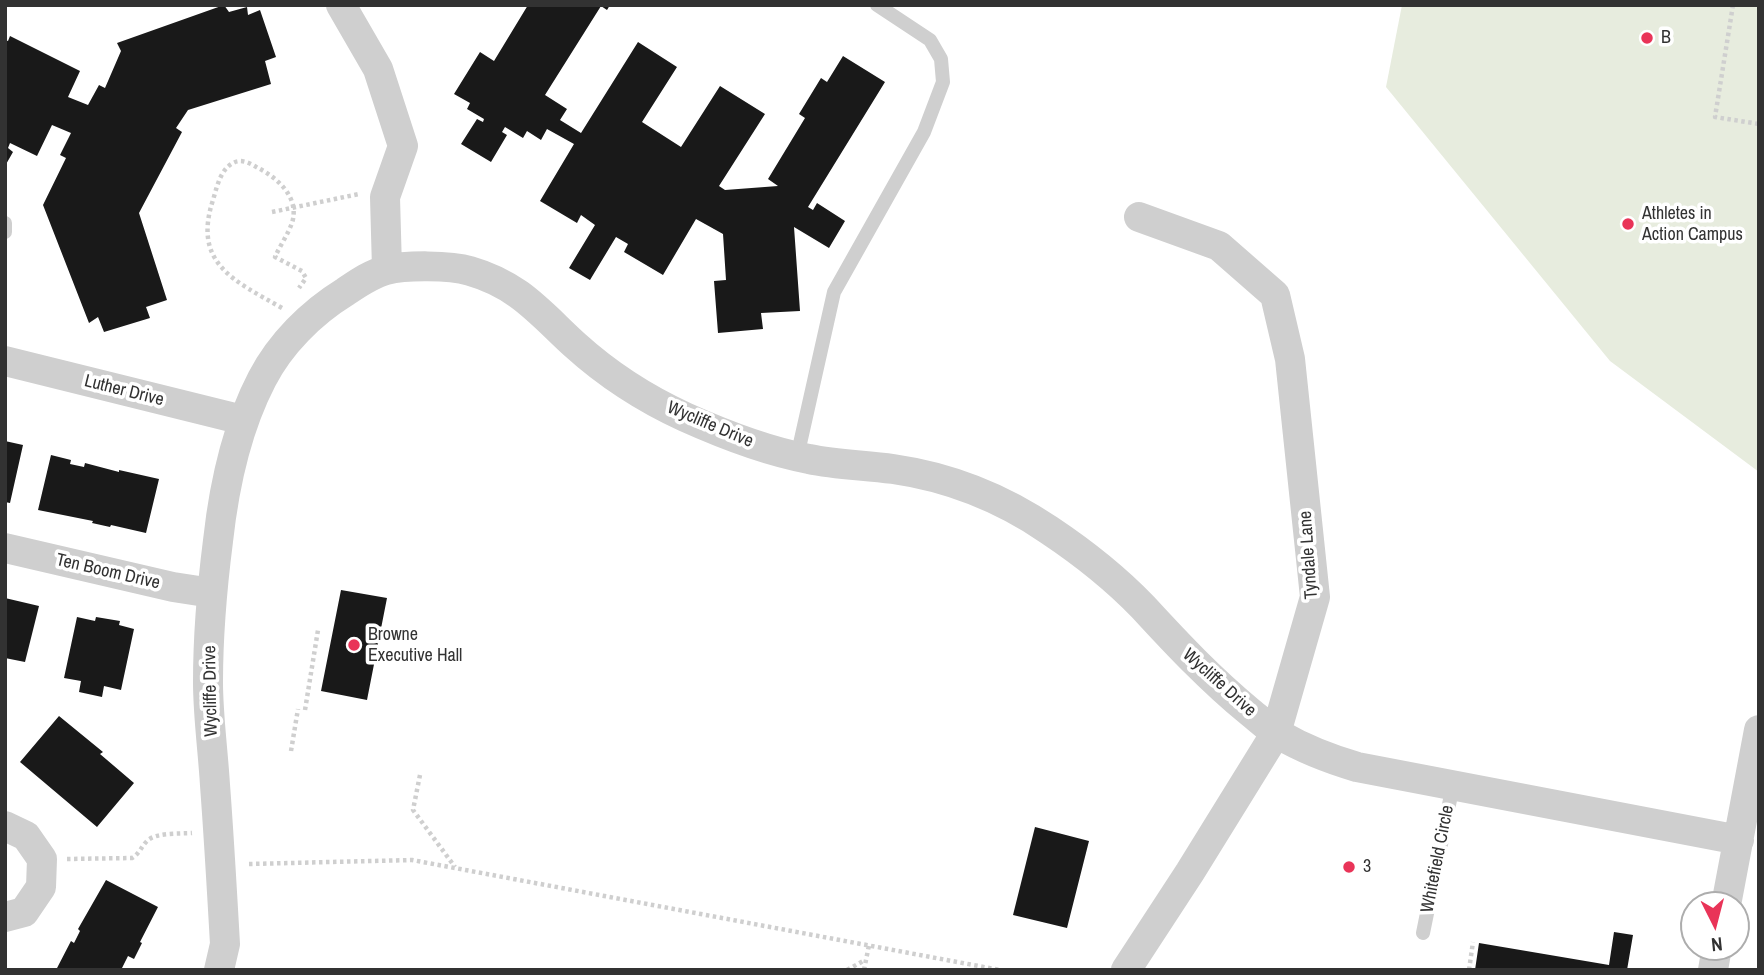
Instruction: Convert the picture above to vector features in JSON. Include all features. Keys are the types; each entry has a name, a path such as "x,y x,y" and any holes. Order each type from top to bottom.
{"street":[{"path":"341,5 378,69 403,146 385,197 387,269"},
{"name":"Tyndale Lane","path":"1126,970 1276,733 1315,597 1290,359 1275,295 1219,246 1139,217"},
{"name":"Wycliffe Drive","path":"219,970 225,944 208,684 212,593 221,516 243,420 263,377 278,353 303,324 329,302 365,279 387,269 445,266 468,270 495,280 529,300 578,347 631,387 693,421 741,440 797,457 927,475 999,500 1045,527 1089,559 1140,604 1182,651 1276,733 1325,757 1357,767 1739,840"},
{"name":"Luther Drive","path":"5,361 243,420"},
{"name":"Ten Boom Drive","path":"5,548 173,587 212,593"},
{"path":"1729,891 1759,730"},
{"path":"5,826 26,836 42,859 41,887 24,912 5,917"}],"lane":[{"path":"797,457 834,292 925,132 943,82 941,59 930,40 877,5"},
{"path":"5,223 5,233"},
{"name":"Whitefield Circle","path":"1423,933 1453,785"}],"path":[{"path":"1733,5 1715,117 1759,124"},
{"path":"283,308 232,279 216,261 205,234 210,206 220,177 233,163 245,161 273,175 286,189 293,221 275,257 302,271 306,278 298,290"},
{"path":"272,212 388,188"},
{"path":"305,710 318,629"},
{"path":"291,751 298,709"},
{"path":"420,775 412,810 455,868"},
{"path":"42,859 132,858 140,853 146,841 155,837 201,832"},
{"path":"241,864 412,860 869,946 965,967 1000,970"},
{"path":"1468,970 1473,942"},
{"path":"864,970 869,946"},
{"path":"847,970 866,960"}],"shaded area":[{"name":"Athletes in Action Campus","path":"1402,5 1759,5 1759,472 1610,361 1386,87"}],"building":[{"path":"224,5 229,12 247,7 248,15 260,10 276,57 265,61 271,84 188,110 176,128 182,132 139,213 167,300 146,307 150,318 104,332 98,317 89,323 43,205 66,158 60,155 71,133 52,125 37,156 10,143 8,148 13,152 5,166 5,40 8,41 10,36 80,71 68,97 88,105 99,85 105,88 121,51 117,43"},
{"path":"528,5 610,5 607,10 601,6 545,95 567,109 560,120 581,133 638,42 677,67 642,122 681,147 720,86 765,114 719,186 725,190 778,186 768,179 805,118 799,114 821,78 827,82 843,56 885,82 808,207 813,210 817,203 845,221 829,248 794,227 800,311 761,313 763,329 718,333 714,281 726,280 723,234 696,219 663,275 624,252 628,244 616,237 590,280 569,268 595,225 581,215 577,223 540,201 574,144 547,129 541,140 527,131 523,138 505,127 502,132 507,135 491,162 461,144 477,119 483,122 484,119 467,109 470,103 454,94 480,52 494,61"},
{"path":"5,441 23,445 10,503 5,502"},
{"path":"51,455 71,460 70,464 84,467 85,463 159,479 146,533 38,510"},
{"name":"Browne Executive Hall","path":"341,590 387,598 367,700 321,691"},
{"path":"5,598 39,606 25,662 5,658"},
{"path":"77,617 95,621 96,617 120,621 119,625 134,629 121,690 104,686 102,697 79,692 81,681 64,678"},
{"path":"59,716 103,752 100,754 134,783 97,827 20,762"},
{"path":"1035,827 1089,841 1067,928 1013,915"},
{"path":"106,880 158,907 134,959 128,956 121,970 56,970 71,941 74,943 80,931 78,929"},
{"path":"1614,932 1633,935 1627,970 1475,970 1479,943 1609,965"}],"place":[{"name":"B","path":"1647,38"},
{"name":"Athletes in Action Campus","path":"1628,224"},
{"name":"Browne Executive Hall","path":"354,645"},
{"name":"3","path":"1349,867"}]}
